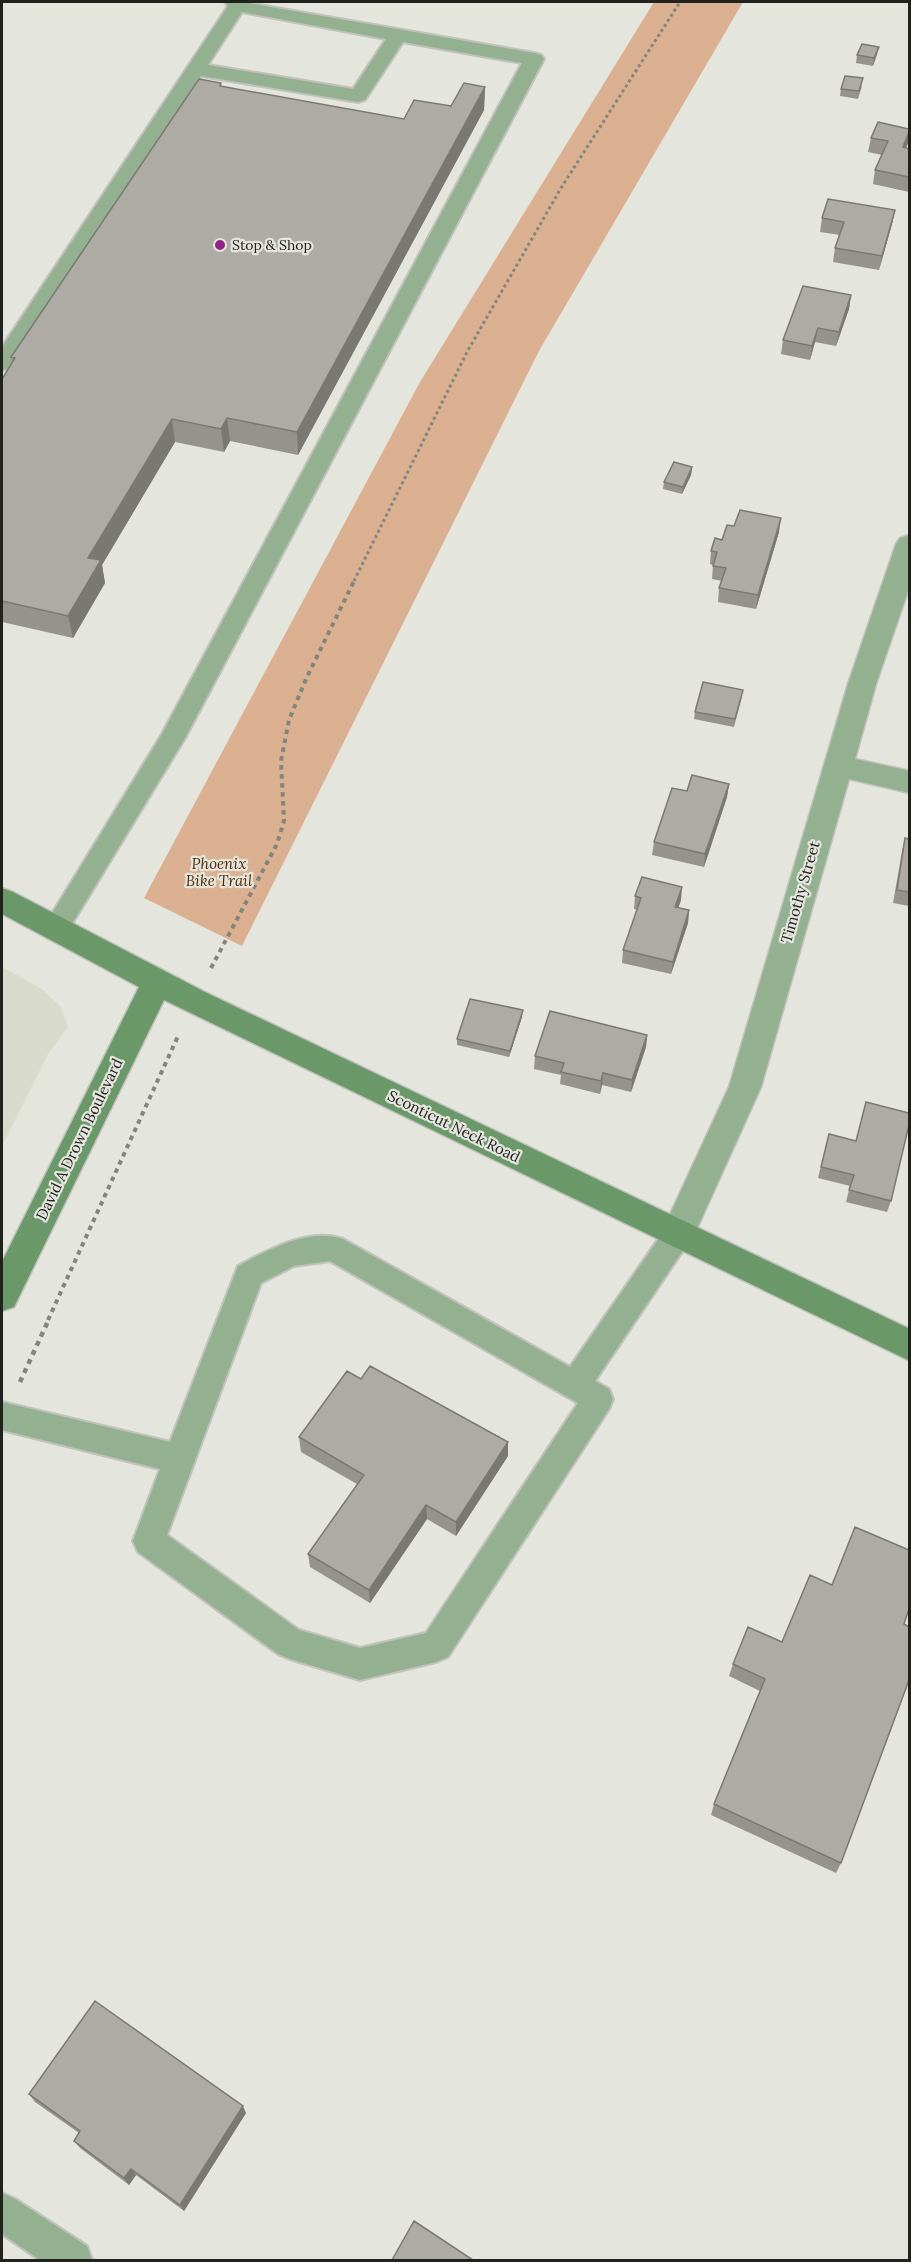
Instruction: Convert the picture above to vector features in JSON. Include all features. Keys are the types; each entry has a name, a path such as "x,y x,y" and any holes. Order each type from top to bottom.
{"main road":[{"name":"Sconticut Neck Road","path":"2,900 55,930 157,981 909,1346"},
{"name":"David A Drown Boulevard","path":"2,1296 157,981"}],"street":[{"name":"Timothy Street","path":"678,1234 745,1087 862,684 909,544"},
{"path":"838,766 909,782"}],"lane":[{"path":"2,363 236,4 534,59 172,738 55,930"},
{"path":"195,69 358,96 398,35"},
{"path":"575,1385 678,1234"},
{"path":"333,1248 598,1399 436,1646 360,1664 291,1643 149,1541 180,1459 249,1275 289,1254 333,1248"},
{"path":"2,1416 180,1459"},
{"path":"2,2212 73,2260"}],"path":[{"path":"306,678 467,352 561,188 680,2"}],"shaded area":[{"path":"2,967 42,989 61,1007 68,1027 48,1054 2,1146"}],"green space":[{"name":"Phoenix Bike Trail","path":"654,2 743,2 539,351 242,946 144,898 420,382"}],"building":[{"path":"862,44 879,47 874,58 857,55"},
{"path":"845,76 863,78 859,91 841,89"},
{"path":"199,79 221,83 220,86 404,119 414,100 451,106 464,83 485,87 297,432 227,418 221,429 172,419 88,558 101,560 68,616 2,601 2,379 15,358 11,357"},
{"path":"878,122 909,129 903,147 909,149 909,177 875,170 888,141 871,138"},
{"path":"828,199 895,210 882,256 835,248 844,222 822,218"},
{"path":"803,286 851,295 839,332 818,328 812,346 783,340"},
{"path":"674,462 692,467 683,487 664,482"},
{"path":"740,510 781,518 758,595 719,588 726,568 713,566 717,552 711,551 715,538 722,540 727,525 734,526"},
{"path":"703,682 743,690 735,719 695,712"},
{"path":"692,775 729,784 705,854 654,842 672,788 687,791"},
{"path":"905,838 909,839 909,892 897,890"},
{"path":"642,877 682,887 675,907 689,910 673,962 623,950 641,898 635,896"},
{"path":"470,999 523,1010 510,1051 457,1039"},
{"path":"550,1011 647,1035 632,1080 603,1073 601,1081 561,1072 564,1063 535,1056"},
{"path":"866,1102 909,1113 909,1125 891,1201 849,1190 854,1175 821,1167 829,1134 856,1141"},
{"path":"370,1366 508,1442 456,1522 426,1505 369,1590 308,1554 364,1475 299,1437 347,1371 361,1379"},
{"path":"855,1527 909,1550 909,1609 904,1624 909,1627 909,1680 841,1863 714,1804 765,1679 733,1664 748,1627 782,1642 810,1575 832,1585"},
{"path":"95,2001 243,2106 180,2205 131,2169 124,2178 74,2141 80,2131 29,2094"},
{"path":"414,2221 473,2260 392,2260"}],"place":[{"name":"Stop & Shop","path":"220,245"}]}
